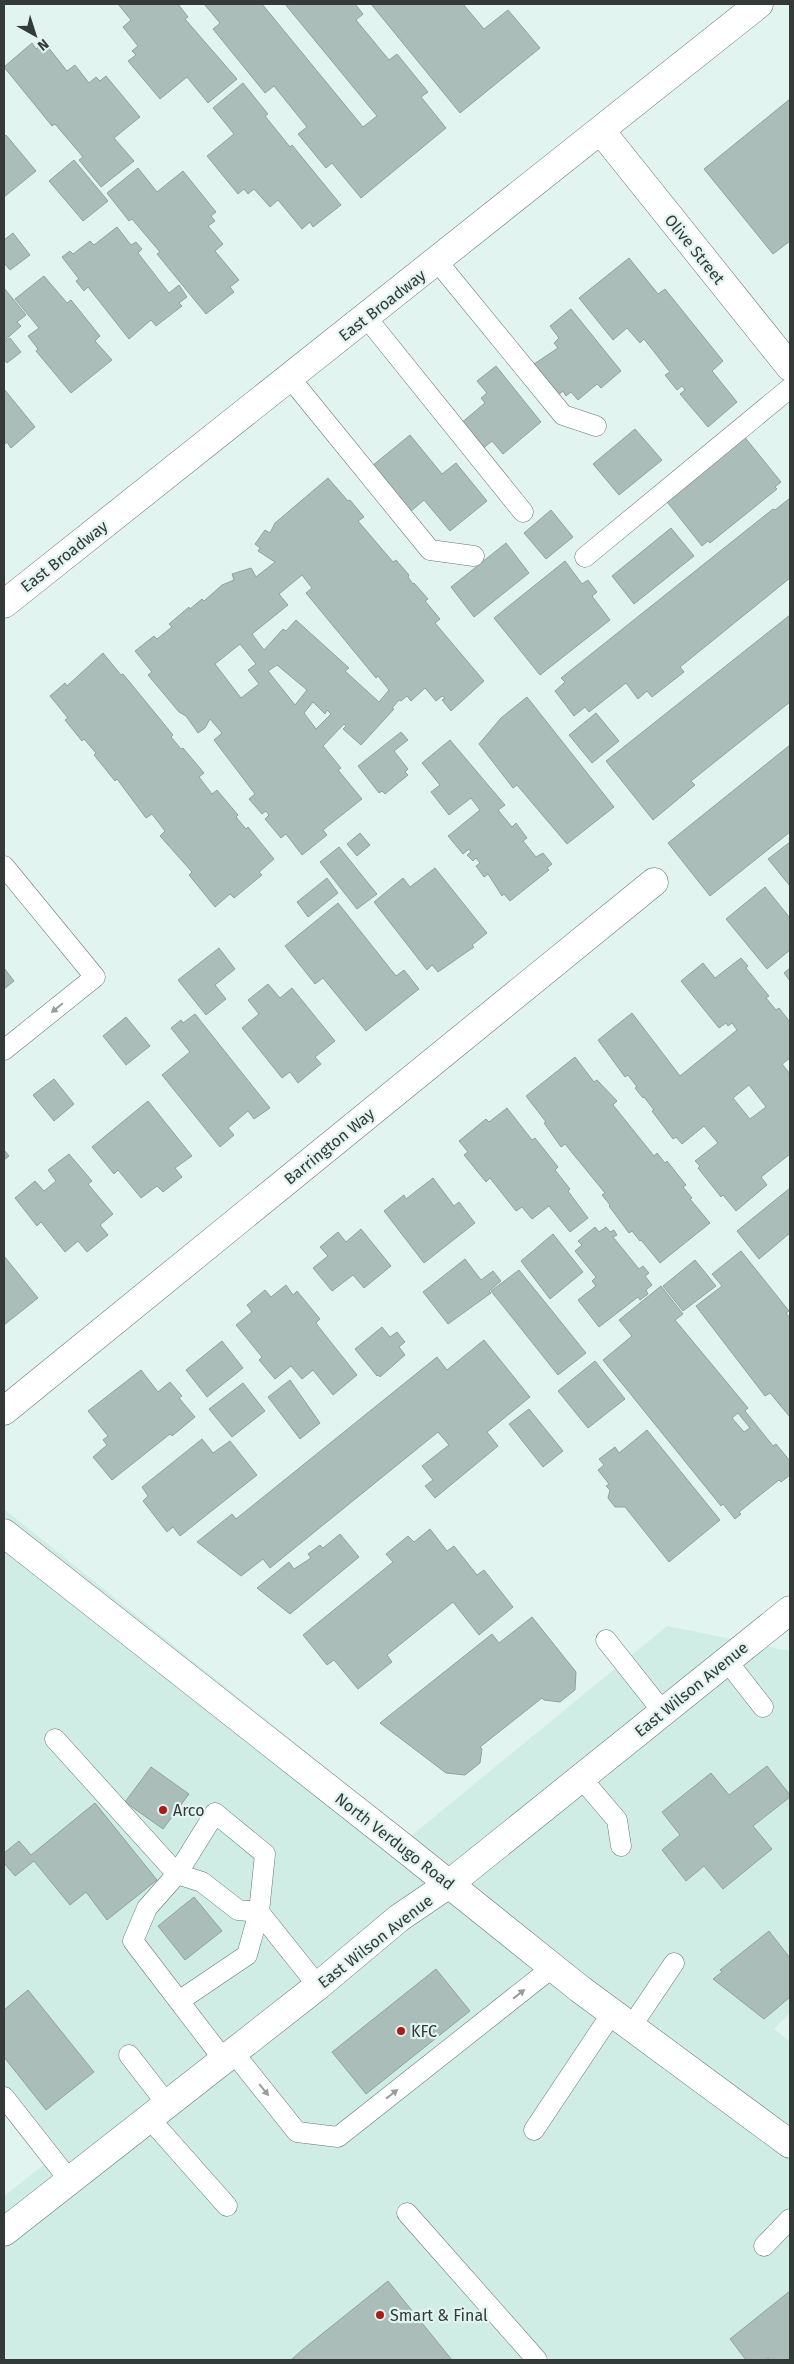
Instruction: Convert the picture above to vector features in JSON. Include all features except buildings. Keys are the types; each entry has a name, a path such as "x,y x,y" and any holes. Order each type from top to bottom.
{"street":[{"name":"East Broadway","path":"4,604 759,4"},
{"name":"Olive Street","path":"601,131 790,367"},
{"name":"Barrington Way","path":"4,1411 654,882"},
{"name":"North Verdugo Road","path":"4,1534 552,1967 790,2144"},
{"name":"East Wilson Avenue","path":"4,2232 318,1986 399,1918 449,1884 790,1610"}],"lane":[{"path":"437,260 563,415 596,426"},
{"path":"366,317 523,512"},
{"path":"290,378 430,550 474,556"},
{"path":"585,557 790,388"},
{"path":"4,866 95,977 4,1050"},
{"path":"606,1640 664,1712"},
{"path":"727,1661 763,1707"},
{"path":"55,1739 177,1874 202,1882 238,1910 259,1912 318,1986"},
{"path":"581,1778 618,1820 621,1846"},
{"path":"179,2001 246,1955 259,1912 265,1854 214,1813 177,1874 147,1908 133,1941 179,2001 298,2132 338,2137 552,1967"},
{"path":"534,2130 621,2020 674,1963"},
{"path":"129,2055 158,2111 227,2206"},
{"path":"4,2097 70,2181"},
{"path":"407,2213 537,2360"},
{"path":"764,2246 790,2219"}],"shaded area":[{"path":"4,1509 411,1836 667,1626 790,1651 790,2013 774,2029 790,2042 790,2360 4,2360 4,2196 45,2164 4,2111"}],"place":[{"name":"Arco","path":"163,1810"},
{"name":"KFC","path":"401,2031"},
{"name":"Smart & Final","path":"380,2315"}]}
